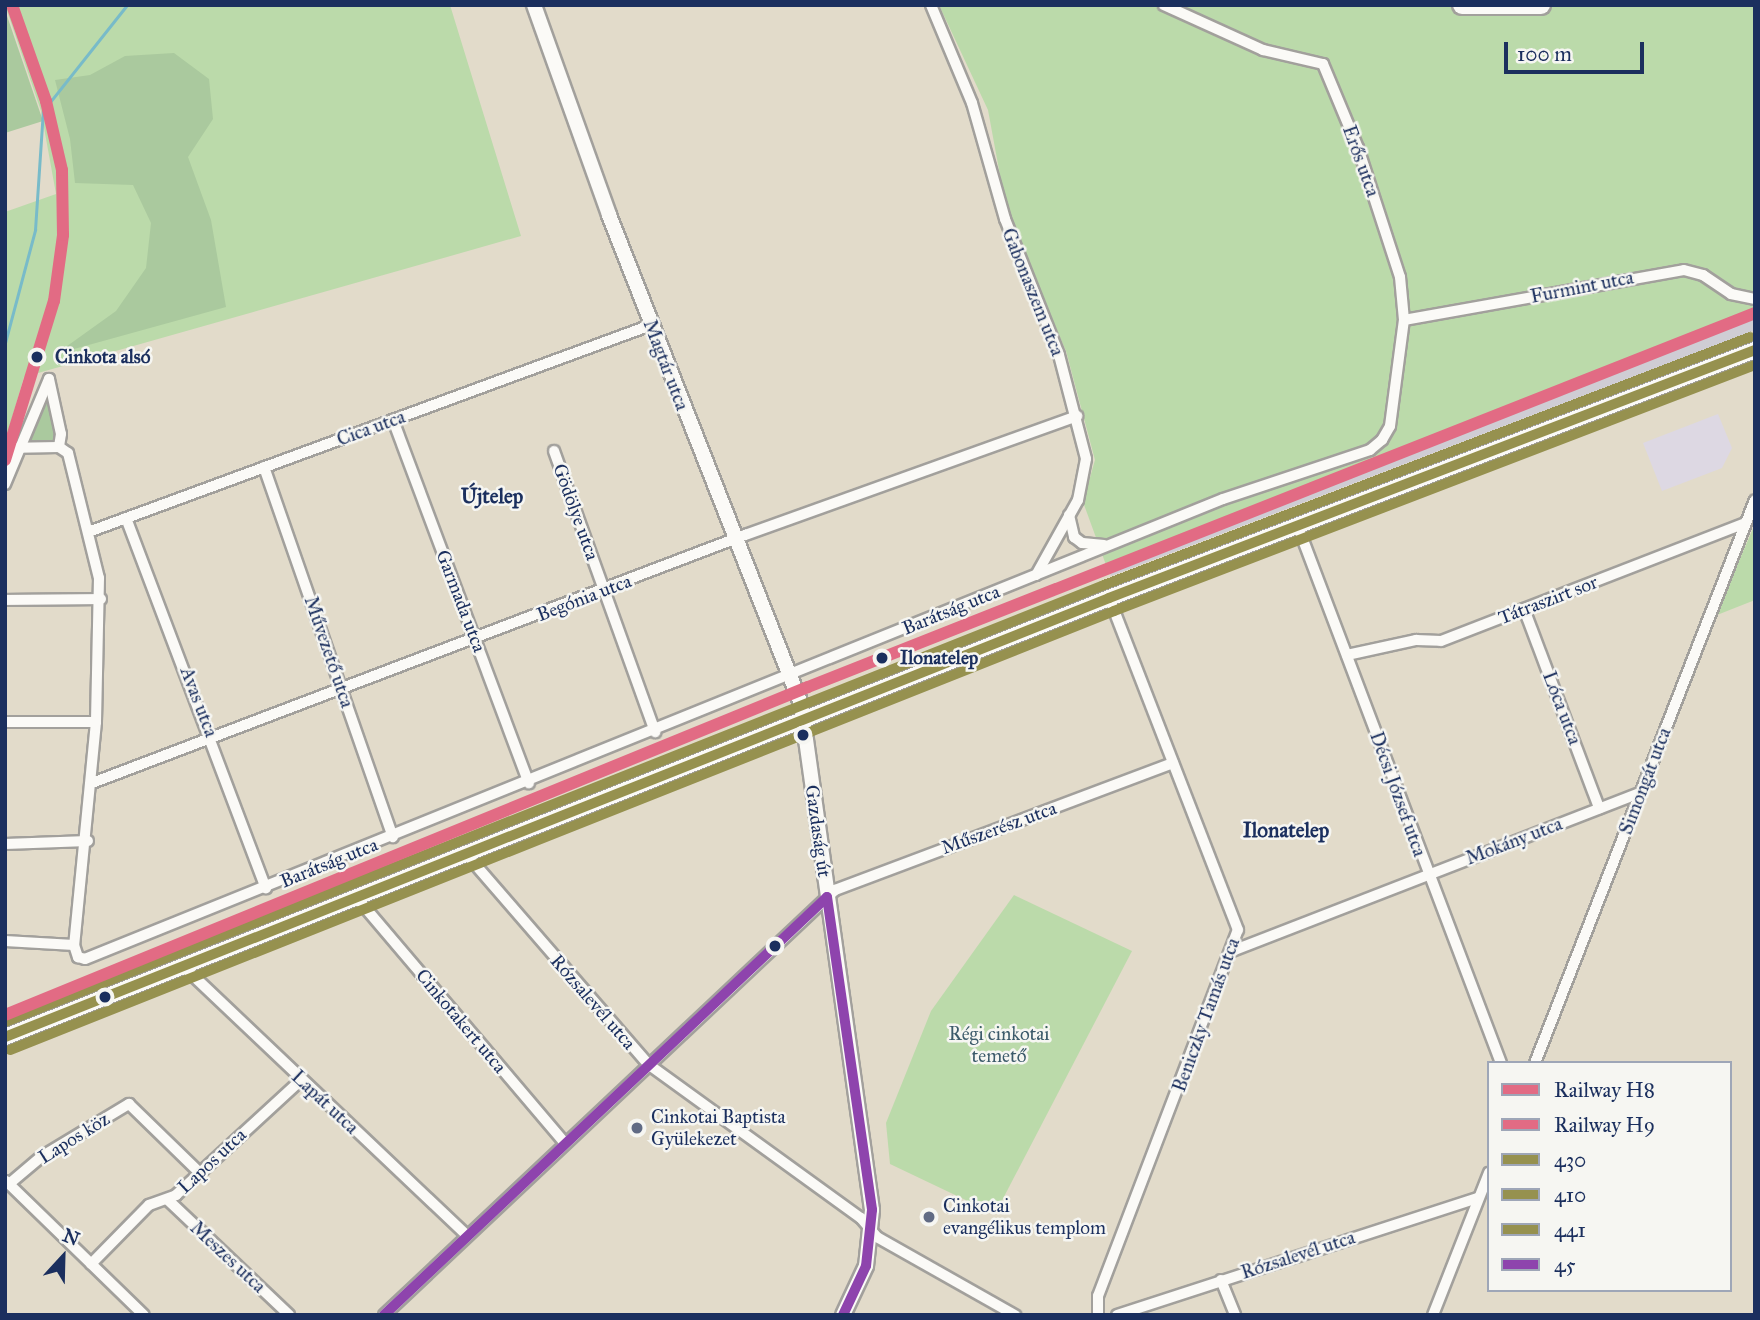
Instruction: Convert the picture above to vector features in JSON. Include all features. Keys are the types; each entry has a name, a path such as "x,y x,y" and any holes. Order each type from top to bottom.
{"highway":[{"path":"1462,5 1541,5"}],"main road":[{"path":"5,1037 1297,524 1755,350"}],"street":[{"name":"Magtár utca","path":"534,5 651,325 803,722"},
{"name":"Gabonaszem utca","path":"931,5 972,103 1004,219 1059,355 1086,459 1078,500 1046,564 1035,576"},
{"name":"Erős utca","path":"1164,5 1264,50 1323,64 1358,148 1400,277 1404,320 1390,426"},
{"name":"Furmint utca","path":"1404,320 1684,270 1703,275 1731,294 1755,299"},
{"name":"Cica utca","path":"91,531 651,325"},
{"path":"5,484 49,379 61,435 59,447"},
{"name":"Begónia utca","path":"92,783 734,540 1077,416"},
{"name":"Garmada utca","path":"393,420 529,783"},
{"name":"Barátság utca","path":"74,945 78,957 85,959 267,888 1223,499 1370,450 1390,426"},
{"path":"5,448 59,447 68,453 91,531 101,599 88,841 74,945 5,941"},
{"name":"Gödölye utca","path":"554,451 655,732"},
{"name":"Művezető utca","path":"264,467 393,837"},
{"name":"Simongát utca","path":"1536,1061 1755,500"},
{"path":"1069,515 1074,537 1082,543 1112,544"},
{"name":"Avas utca","path":"126,518 213,738 267,888"},
{"name":"Tátraszirt sor","path":"1347,655 1416,640 1441,641 1745,523"},
{"name":"Décsi József utca","path":"1297,524 1500,1061"},
{"name":"Beniczky Tamás utca","path":"1098,1315 1098,1296 1238,930 1109,598"},
{"path":"5,600 101,599"},
{"name":"Lóca utca","path":"1524,609 1599,808"},
{"path":"5,722 96,722"},
{"name":"Gazdaság út","path":"803,722 872,1231 866,1266 843,1315"},
{"name":"Műszerész utca","path":"384,1315 839,887 1173,763"},
{"name":"Mokány utca","path":"1232,951 1640,793"},
{"path":"5,844 88,841"},
{"name":"Rózsalevél utca","path":"467,855 648,1064 872,1231 1016,1315"},
{"name":"Cinkotakert utca","path":"356,898 565,1143"},
{"name":"Lapát utca","path":"184,967 467,1236"},
{"name":"Lapos utca","path":"90,1264 149,1205 168,1200 301,1080"},
{"name":"Lapos köz","path":"7,1182 41,1157 130,1104 199,1172"},
{"path":"1433,1315 1487,1178"},
{"path":"7,1182 144,1315"},
{"name":"Rózsalevél utca","path":"1117,1315 1478,1198"},
{"name":"Meszes utca","path":"168,1200 289,1315"},
{"path":"1221,1280 1235,1315"}],"shaded area":[{"path":"1755,310 1755,330 1111,576 1106,565"},
{"path":"1718,414 1732,448 1722,468 1662,491 1643,443"}],"green space":[{"path":"5,5 450,5 521,236 24,377 5,442 5,212 56,194 41,111"},
{"path":"939,5 1755,5 1755,310 1106,565 1083,502 1095,460 1066,351 1022,250 1002,186 988,110"},
{"path":"5,10 43,121 5,133"},
{"path":"174,53 209,79 213,119 188,157 211,220 226,307 56,354 116,311 146,268 151,223 133,185 75,183 70,139 55,80 90,75 125,56"},
{"path":"46,395 58,436 52,442 26,442"},
{"path":"1755,524 1755,600 1717,615 1738,563"},
{"name":"Régi cinkotai temető","path":"1014,895 1132,951 995,1214 890,1164 886,1123 931,1011"}],"waterway":[{"path":"5,343 35,230 43,111 127,5"}],"rail line":[{"name":"H9","path":"5,460 54,301 63,235 62,170 46,101 12,5"},
{"name":"H8","path":"5,1015 808,687 1755,313"}],"transit line":[{"name":"441","path":"5,1022 1104,585 1750,337"},
{"name":"430","path":"5,1037 1109,598 1755,350"},
{"name":"410","path":"10,1050 1114,611 1755,365"},
{"name":"45","path":"827,897 872,1210 866,1266 843,1315"},
{"name":"45","path":"384,1315 827,897"}],"place":[{"name":"Cinkota alsó","path":"37,357"},
{"name":"Ilonatelep","path":"882,658"},
{"name":"Cinkotai Baptista Gyülekezet","path":"637,1128"},
{"name":"Cinkotai evangélikus templom","path":"929,1217"}],"district":[{"name":"Újtelep","path":"492,496"},
{"name":"Ilonatelep","path":"1286,830"}]}
